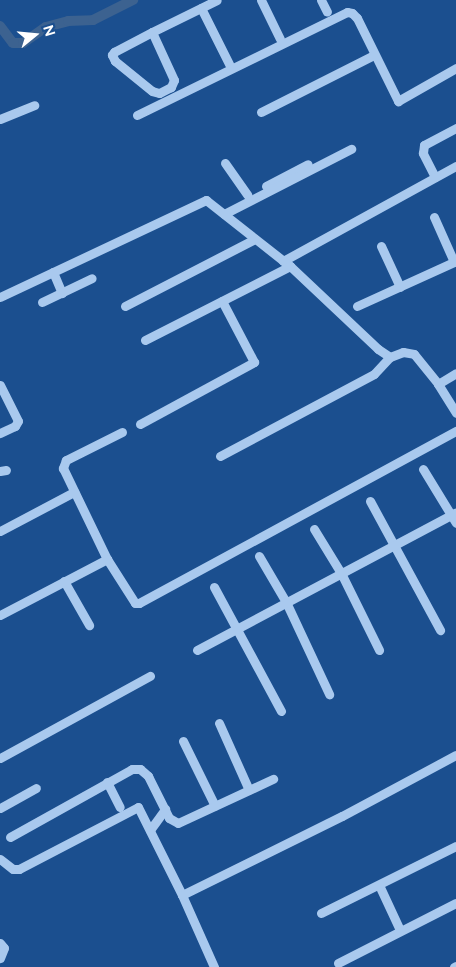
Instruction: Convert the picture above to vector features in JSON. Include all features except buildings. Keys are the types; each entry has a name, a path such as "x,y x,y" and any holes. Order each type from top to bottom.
{"street":[{"path":"152,32 174,80 171,87 159,93 145,85 115,61 112,55 114,52 152,32 217,0"},
{"path":"261,0 280,39"},
{"path":"322,0 327,12"},
{"path":"201,8 229,64"},
{"path":"137,115 347,12 355,15 398,101 456,68"},
{"path":"261,112 374,54"},
{"path":"0,119 34,105"},
{"path":"436,177 423,153 426,143 456,128"},
{"path":"221,212 351,149"},
{"path":"225,163 247,195"},
{"path":"221,212 247,195 308,164"},
{"path":"145,340 222,300 456,166"},
{"path":"0,297 206,200 286,263 369,342 390,357"},
{"path":"357,306 455,261 434,217"},
{"path":"124,306 255,239"},
{"path":"381,246 400,287"},
{"path":"53,272 62,292"},
{"path":"42,302 92,278"},
{"path":"140,424 254,362 222,300"},
{"path":"220,456 374,374 390,357 403,352 411,352 438,384 456,414"},
{"path":"438,384 456,373"},
{"path":"0,385 18,424 0,433"},
{"path":"122,432 64,463 64,468 108,559 131,600 140,603 456,431"},
{"path":"423,469 454,513 456,523"},
{"path":"0,531 74,492"},
{"path":"370,501 440,630"},
{"path":"197,650 454,513"},
{"path":"314,529 340,573 379,650"},
{"path":"259,556 286,602 329,694"},
{"path":"0,615 108,559"},
{"path":"64,581 89,625"},
{"path":"214,587 281,710"},
{"path":"0,758 150,676"},
{"path":"219,723 249,790"},
{"path":"183,741 215,806"},
{"path":"182,895 358,808 456,755"},
{"path":"10,838 132,769 140,769 148,776 169,818 178,823 273,779"},
{"path":"107,782 120,807"},
{"path":"0,808 36,788"},
{"path":"2,864 13,869 20,869 137,807 182,895 214,967"},
{"path":"150,830 165,809"},
{"path":"321,913 456,846"},
{"path":"379,885 400,930"},
{"path":"338,963 456,903"},
{"path":"0,943 4,948 0,958"}],"waterway":[{"path":"0,26 13,43 23,43 46,27 68,21 93,20 133,0"}]}
